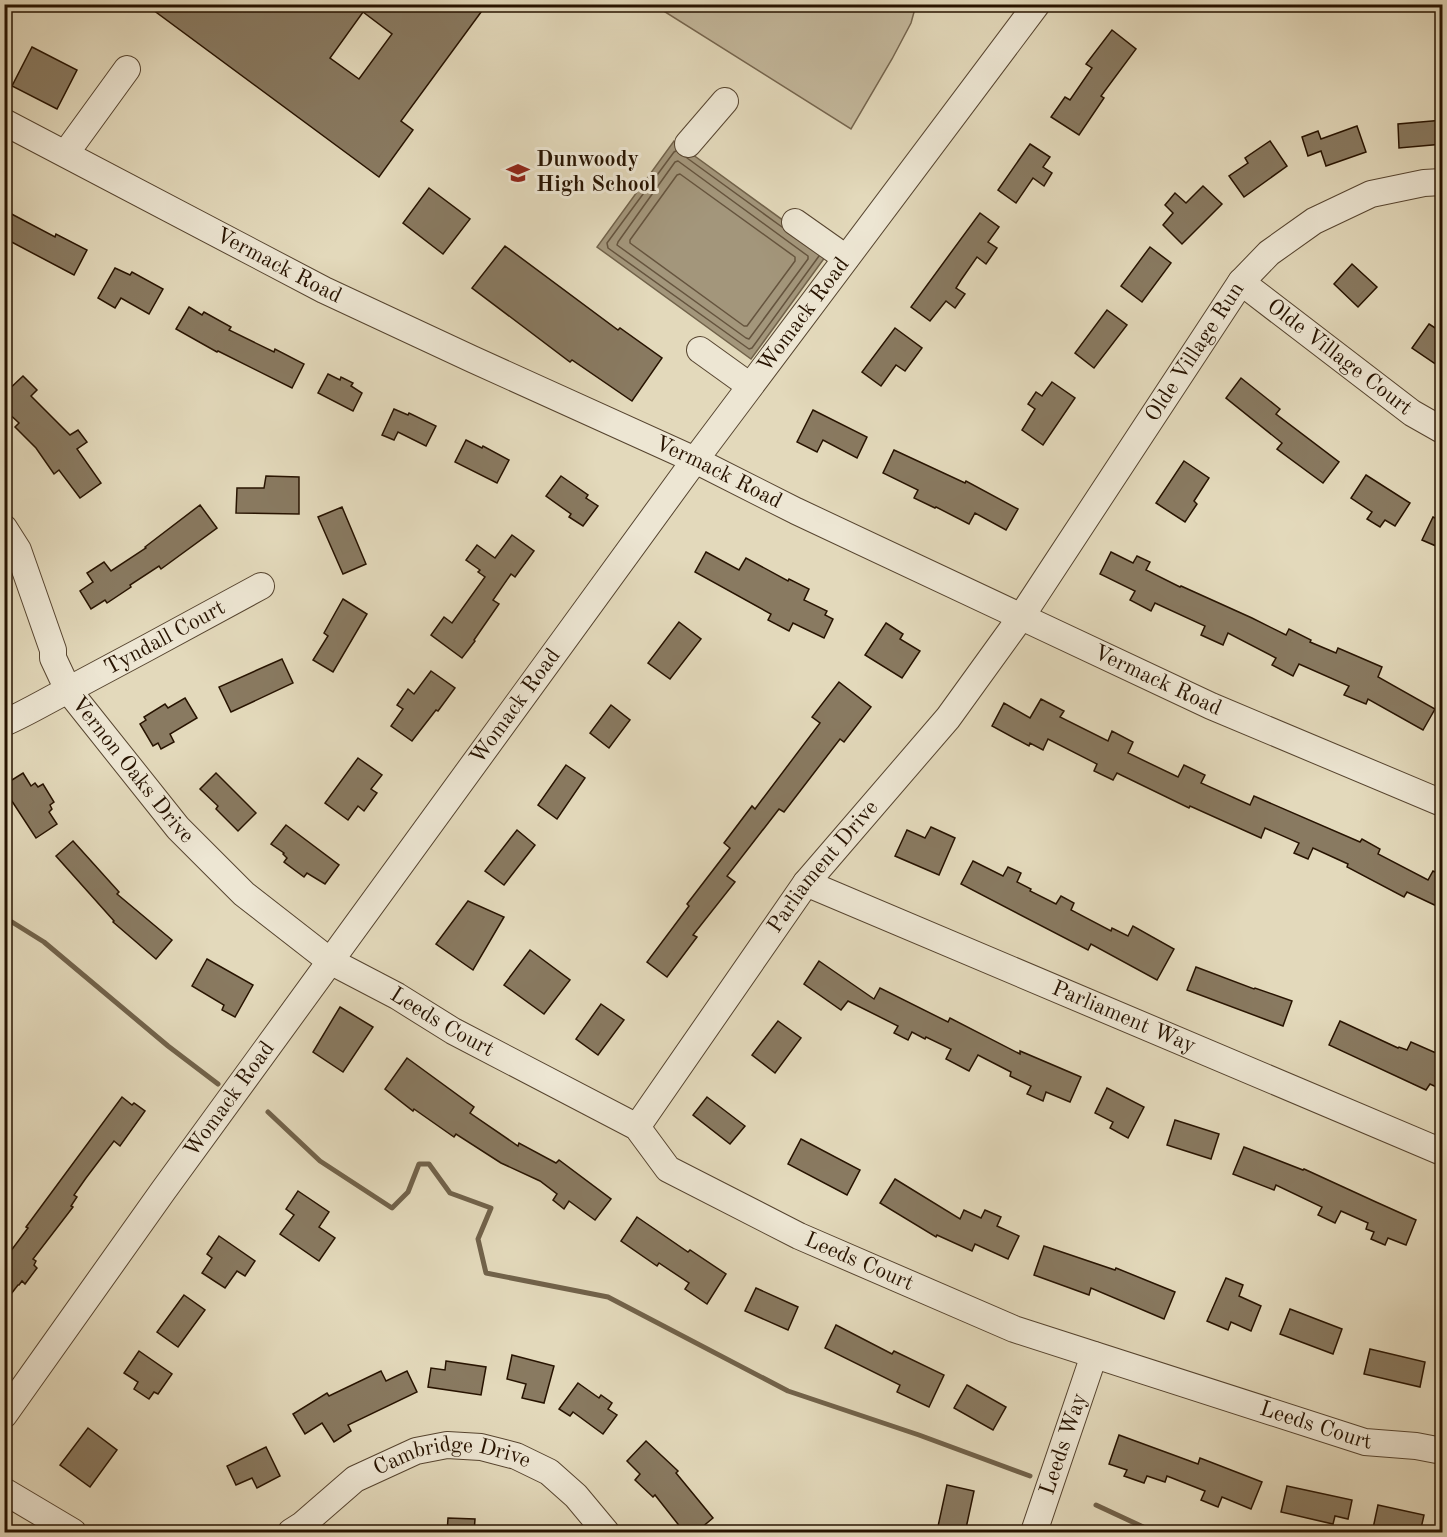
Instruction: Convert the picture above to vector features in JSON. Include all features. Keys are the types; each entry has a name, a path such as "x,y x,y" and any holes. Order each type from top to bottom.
{"street":[{"name":"Womack Road","path":"4,1415 170,1182 695,460 1037,4"},
{"path":"66,153 128,69"},
{"path":"688,144 724,101"},
{"name":"Vermack Road","path":"4,122 324,290 695,460 796,511 1210,706 1443,803"},
{"name":"Olde Village Run","path":"1021,617 1240,282 1269,253 1314,221 1371,194 1424,183 1443,182"},
{"path":"795,222 846,258"},
{"name":"Olde Village Court","path":"1240,282 1412,413 1443,430"},
{"path":"700,350 750,386"},
{"name":"Vernon Oaks Drive","path":"4,528 18,550 53,650 53,658 68,690 178,828 244,894 330,961"},
{"name":"Tyndall Court","path":"4,723 140,653 261,586"},
{"name":"Parliament Drive","path":"637,1127 806,882 948,718 1021,617"},
{"name":"Parliament Way","path":"806,882 1443,1152"},
{"name":"Leeds Court","path":"330,961 396,996 453,1031 637,1127 668,1168 799,1236 1014,1329 1365,1442 1443,1450"},
{"name":"Leeds Way","path":"1034,1533 1094,1355"},
{"name":"Cambridge Drive","path":"291,1533 355,1479 416,1451 447,1445 481,1447 516,1456 549,1472 576,1496 606,1533"},
{"path":"4,1491 73,1533"}],"shaded area":[{"path":"654,5 916,5 911,23 851,129"}],"water":[{"path":"674,141 828,253 751,359 597,247"}],"building":[{"path":"145,4 487,4 401,121 413,130 379,177","holes":["363,12 392,34 359,79 330,58"]},
{"path":"1112,30 1136,49 1101,96 1104,98 1079,135 1051,117 1065,97 1070,100 1092,68 1086,64"},
{"path":"32,47 77,70 57,109 12,86"},
{"path":"1443,120 1443,144 1399,148 1398,124"},
{"path":"1357,126 1366,152 1326,166 1321,151 1308,156 1302,137 1318,131 1321,139"},
{"path":"1270,141 1287,166 1244,197 1229,176 1248,163 1245,158"},
{"path":"1030,144 1050,157 1043,167 1052,173 1044,186 1033,178 1016,203 998,190"},
{"path":"1203,186 1222,204 1182,244 1163,225 1173,213 1165,205 1175,193 1186,203"},
{"path":"429,188 470,219 443,254 403,223"},
{"path":"4,210 55,237 56,234 87,250 74,275 4,238"},
{"path":"980,213 999,227 988,242 997,248 986,264 977,257 956,288 965,294 955,308 946,301 930,321 911,307"},
{"path":"505,246 618,330 620,328 662,358 632,401 572,360 570,362 472,288"},
{"path":"1150,247 1171,263 1142,302 1121,286"},
{"path":"1352,264 1377,287 1358,307 1334,284"},
{"path":"115,268 130,275 132,272 163,289 149,314 121,298 115,308 98,298"},
{"path":"189,307 202,315 204,312 231,327 229,330 304,364 292,388 217,352 176,329"},
{"path":"1107,310 1127,325 1094,368 1075,353"},
{"path":"1429,324 1443,333 1443,369 1412,348"},
{"path":"895,328 922,348 905,371 896,365 881,386 862,372"},
{"path":"328,374 353,383 351,386 362,393 353,411 318,393"},
{"path":"23,376 37,390 31,396 70,435 78,430 87,442 77,449 101,483 80,498 59,470 54,474 36,448 15,427 19,423 4,409 4,394"},
{"path":"1241,378 1280,409 1276,414 1339,462 1323,483 1277,449 1282,443 1226,398"},
{"path":"1052,382 1075,398 1043,445 1022,430 1035,409 1028,404 1036,392 1042,396"},
{"path":"394,409 408,415 409,413 436,426 426,446 398,432 394,440 382,435"},
{"path":"813,410 867,437 857,458 823,440 817,452 797,442"},
{"path":"466,440 509,460 497,483 455,462"},
{"path":"894,450 965,483 966,481 1018,509 1006,530 975,513 969,524 914,498 918,490 883,473"},
{"path":"1184,461 1209,478 1194,501 1197,504 1185,522 1156,503"},
{"path":"1366,475 1410,503 1395,526 1385,520 1380,527 1367,519 1372,512 1351,498"},
{"path":"266,476 299,477 299,514 236,513 237,488 264,488"},
{"path":"561,476 588,495 586,498 598,506 583,526 569,517 571,514 546,496"},
{"path":"200,505 217,528 161,569 159,566 107,603 105,600 91,609 80,591 93,582 87,573 104,562 111,571 146,548"},
{"path":"342,507 366,564 343,574 318,517"},
{"path":"1433,517 1443,522 1443,549 1422,540"},
{"path":"512,535 534,551 515,577 511,574 493,600 499,604 462,658 431,635 444,617 452,623 485,577 478,572 480,570 466,560 477,545 495,558"},
{"path":"706,552 739,570 746,558 788,581 789,579 809,589 804,600 827,611 825,615 833,619 824,638 793,623 789,631 768,620 771,614 695,572"},
{"path":"1111,552 1133,563 1137,556 1150,562 1146,570 1286,635 1289,629 1311,640 1310,642 1336,653 1338,648 1382,667 1378,677 1435,709 1423,730 1368,699 1366,704 1344,695 1349,686 1299,664 1293,676 1272,665 1276,658 1228,633 1223,645 1201,635 1205,626 1155,603 1151,611 1130,600 1135,591 1100,574"},
{"path":"343,599 367,614 333,672 313,660 328,636 324,633"},
{"path":"679,622 701,639 670,679 648,663"},
{"path":"886,623 903,634 900,639 920,651 902,678 865,655"},
{"path":"282,659 293,683 231,712 219,687"},
{"path":"431,671 455,688 412,741 391,726 403,709 397,705 408,689 414,694"},
{"path":"839,682 871,707 844,742 840,739 784,812 779,809 727,876 735,882 693,935 697,937 667,977 647,962 689,906 687,904 730,848 724,843 752,806 755,809 820,723 812,717"},
{"path":"185,698 197,718 170,734 174,742 161,749 158,743 153,746 140,724 146,720 144,717 165,704 168,708"},
{"path":"1041,699 1064,711 1060,717 1108,741 1112,731 1133,742 1128,753 1178,777 1184,765 1205,775 1201,783 1250,805 1254,796 1360,842 1362,839 1380,849 1378,854 1428,880 1433,871 1443,876 1443,909 1407,892 1404,897 1347,867 1348,864 1313,848 1308,859 1294,853 1299,843 1265,828 1261,838 1190,806 1189,808 1117,773 1113,780 1094,771 1097,764 1048,739 1043,750 1030,743 1029,746 992,726 1004,703 1030,718"},
{"path":"611,705 630,720 609,748 590,733"},
{"path":"358,758 382,775 371,789 377,793 364,811 358,806 348,820 325,803"},
{"path":"566,765 585,778 557,819 538,805"},
{"path":"23,773 31,786 35,783 38,787 43,784 54,802 50,805 52,809 49,812 57,824 36,838 4,789 4,785"},
{"path":"216,773 256,813 238,831 216,809 218,806 200,789"},
{"path":"286,825 339,865 325,884 307,873 304,877 284,862 287,858 284,853 271,844"},
{"path":"931,827 955,838 939,875 895,856 907,830 925,838"},
{"path":"517,830 535,845 504,885 485,871"},
{"path":"73,841 119,892 117,894 172,940 156,959 113,922 56,856"},
{"path":"973,861 1003,876 1008,867 1021,873 1017,882 1031,889 1030,891 1056,904 1061,896 1074,903 1071,910 1111,931 1112,928 1128,936 1133,926 1174,949 1157,980 1091,944 1088,950 961,884"},
{"path":"468,901 504,917 473,970 436,944"},
{"path":"530,950 570,980 544,1014 504,985"},
{"path":"207,959 253,985 235,1017 222,1010 224,1005 192,986"},
{"path":"819,961 874,999 880,988 948,1022 950,1018 1020,1054 1020,1051 1081,1077 1070,1102 1046,1092 1043,1101 1027,1094 1031,1086 1010,1076 1011,1072 978,1055 969,1071 946,1059 951,1049 912,1032 908,1040 894,1033 898,1026 848,1001 841,1010 804,984"},
{"path":"1196,967 1292,1001 1283,1026 1187,990"},
{"path":"601,1004 624,1020 598,1055 576,1039"},
{"path":"340,1007 373,1027 343,1072 313,1052"},
{"path":"778,1021 801,1038 775,1073 752,1055"},
{"path":"1340,1021 1398,1048 1407,1050 1411,1042 1443,1056 1443,1090 1430,1084 1426,1090 1329,1045"},
{"path":"407,1058 474,1107 470,1113 518,1146 519,1143 556,1163 559,1160 611,1199 595,1220 569,1201 564,1209 553,1200 557,1194 540,1181 501,1163 456,1134 454,1137 414,1109 413,1111 385,1089"},
{"path":"1107,1088 1144,1107 1128,1138 1110,1128 1113,1122 1095,1113"},
{"path":"122,1097 145,1111 120,1146 114,1141 86,1178 74,1195 77,1197 71,1206 73,1207 33,1259 36,1261 34,1265 37,1268 25,1284 22,1281 4,1303 4,1260"},
{"path":"707,1097 745,1126 730,1144 693,1115"},
{"path":"1175,1120 1219,1134 1211,1159 1167,1145"},
{"path":"801,1139 860,1170 847,1195 788,1164"},
{"path":"1244,1147 1304,1169 1416,1220 1406,1245 1388,1238 1385,1245 1371,1239 1374,1232 1366,1229 1368,1223 1341,1211 1335,1223 1318,1215 1322,1207 1276,1185 1274,1190 1233,1174"},
{"path":"895,1179 960,1219 964,1210 981,1218 985,1210 1001,1217 997,1226 1019,1236 1008,1259 975,1244 972,1251 937,1235 936,1237 880,1203"},
{"path":"298,1191 329,1212 319,1227 335,1238 319,1261 280,1234 294,1215 286,1209"},
{"path":"637,1217 688,1252 690,1250 726,1274 707,1304 685,1289 689,1283 659,1263 657,1266 621,1241"},
{"path":"219,1236 255,1261 245,1276 237,1271 225,1288 202,1273 212,1258 207,1254"},
{"path":"1044,1246 1115,1270 1116,1268 1175,1292 1164,1319 1091,1288 1089,1295 1034,1275"},
{"path":"1226,1278 1243,1285 1239,1296 1261,1306 1251,1331 1231,1322 1228,1330 1207,1321"},
{"path":"756,1288 798,1307 788,1330 745,1311"},
{"path":"184,1295 205,1310 178,1347 157,1332"},
{"path":"1290,1309 1342,1329 1333,1354 1280,1334"},
{"path":"836,1325 892,1354 894,1351 944,1375 929,1407 897,1392 900,1385 825,1348"},
{"path":"1370,1349 1425,1362 1420,1387 1364,1374"},
{"path":"139,1351 172,1374 158,1394 154,1392 149,1399 134,1389 138,1382 124,1373"},
{"path":"512,1355 554,1366 544,1403 522,1398 526,1384 507,1379"},
{"path":"446,1361 486,1367 481,1395 428,1387 431,1368 445,1370"},
{"path":"381,1371 386,1381 407,1371 417,1392 348,1425 351,1431 334,1442 322,1423 305,1434 293,1414 327,1393 329,1396"},
{"path":"578,1383 599,1398 601,1395 612,1403 608,1409 617,1415 603,1434 573,1412 570,1416 559,1409"},
{"path":"967,1385 1006,1407 993,1430 954,1408"},
{"path":"88,1428 117,1450 90,1487 60,1465"},
{"path":"1119,1435 1198,1464 1200,1458 1262,1482 1251,1509 1222,1497 1218,1507 1201,1500 1205,1491 1167,1476 1165,1482 1147,1476 1144,1483 1124,1476 1127,1470 1109,1464"},
{"path":"646,1441 678,1471 676,1473 713,1518 695,1533 685,1533 655,1495 653,1497 635,1480 640,1474 627,1461"},
{"path":"266,1447 280,1476 257,1488 252,1478 236,1485 227,1466"},
{"path":"947,1485 974,1491 965,1533 937,1531"},
{"path":"1287,1486 1352,1500 1348,1519 1335,1516 1333,1524 1281,1512"},
{"path":"1378,1505 1424,1515 1420,1533 1372,1533"},
{"path":"448,1518 475,1519 474,1533 447,1533"}],"waterway":[{"path":"4,917 44,942 168,1046 218,1084"},
{"path":"268,1112 320,1161 392,1208 408,1192 419,1164 429,1164 450,1193 491,1208 478,1239 486,1273 608,1297 788,1391 919,1435 1030,1476"},
{"path":"1096,1505 1154,1532"}],"place":[{"name":"Dunwoody High School","path":"518,173"}]}
